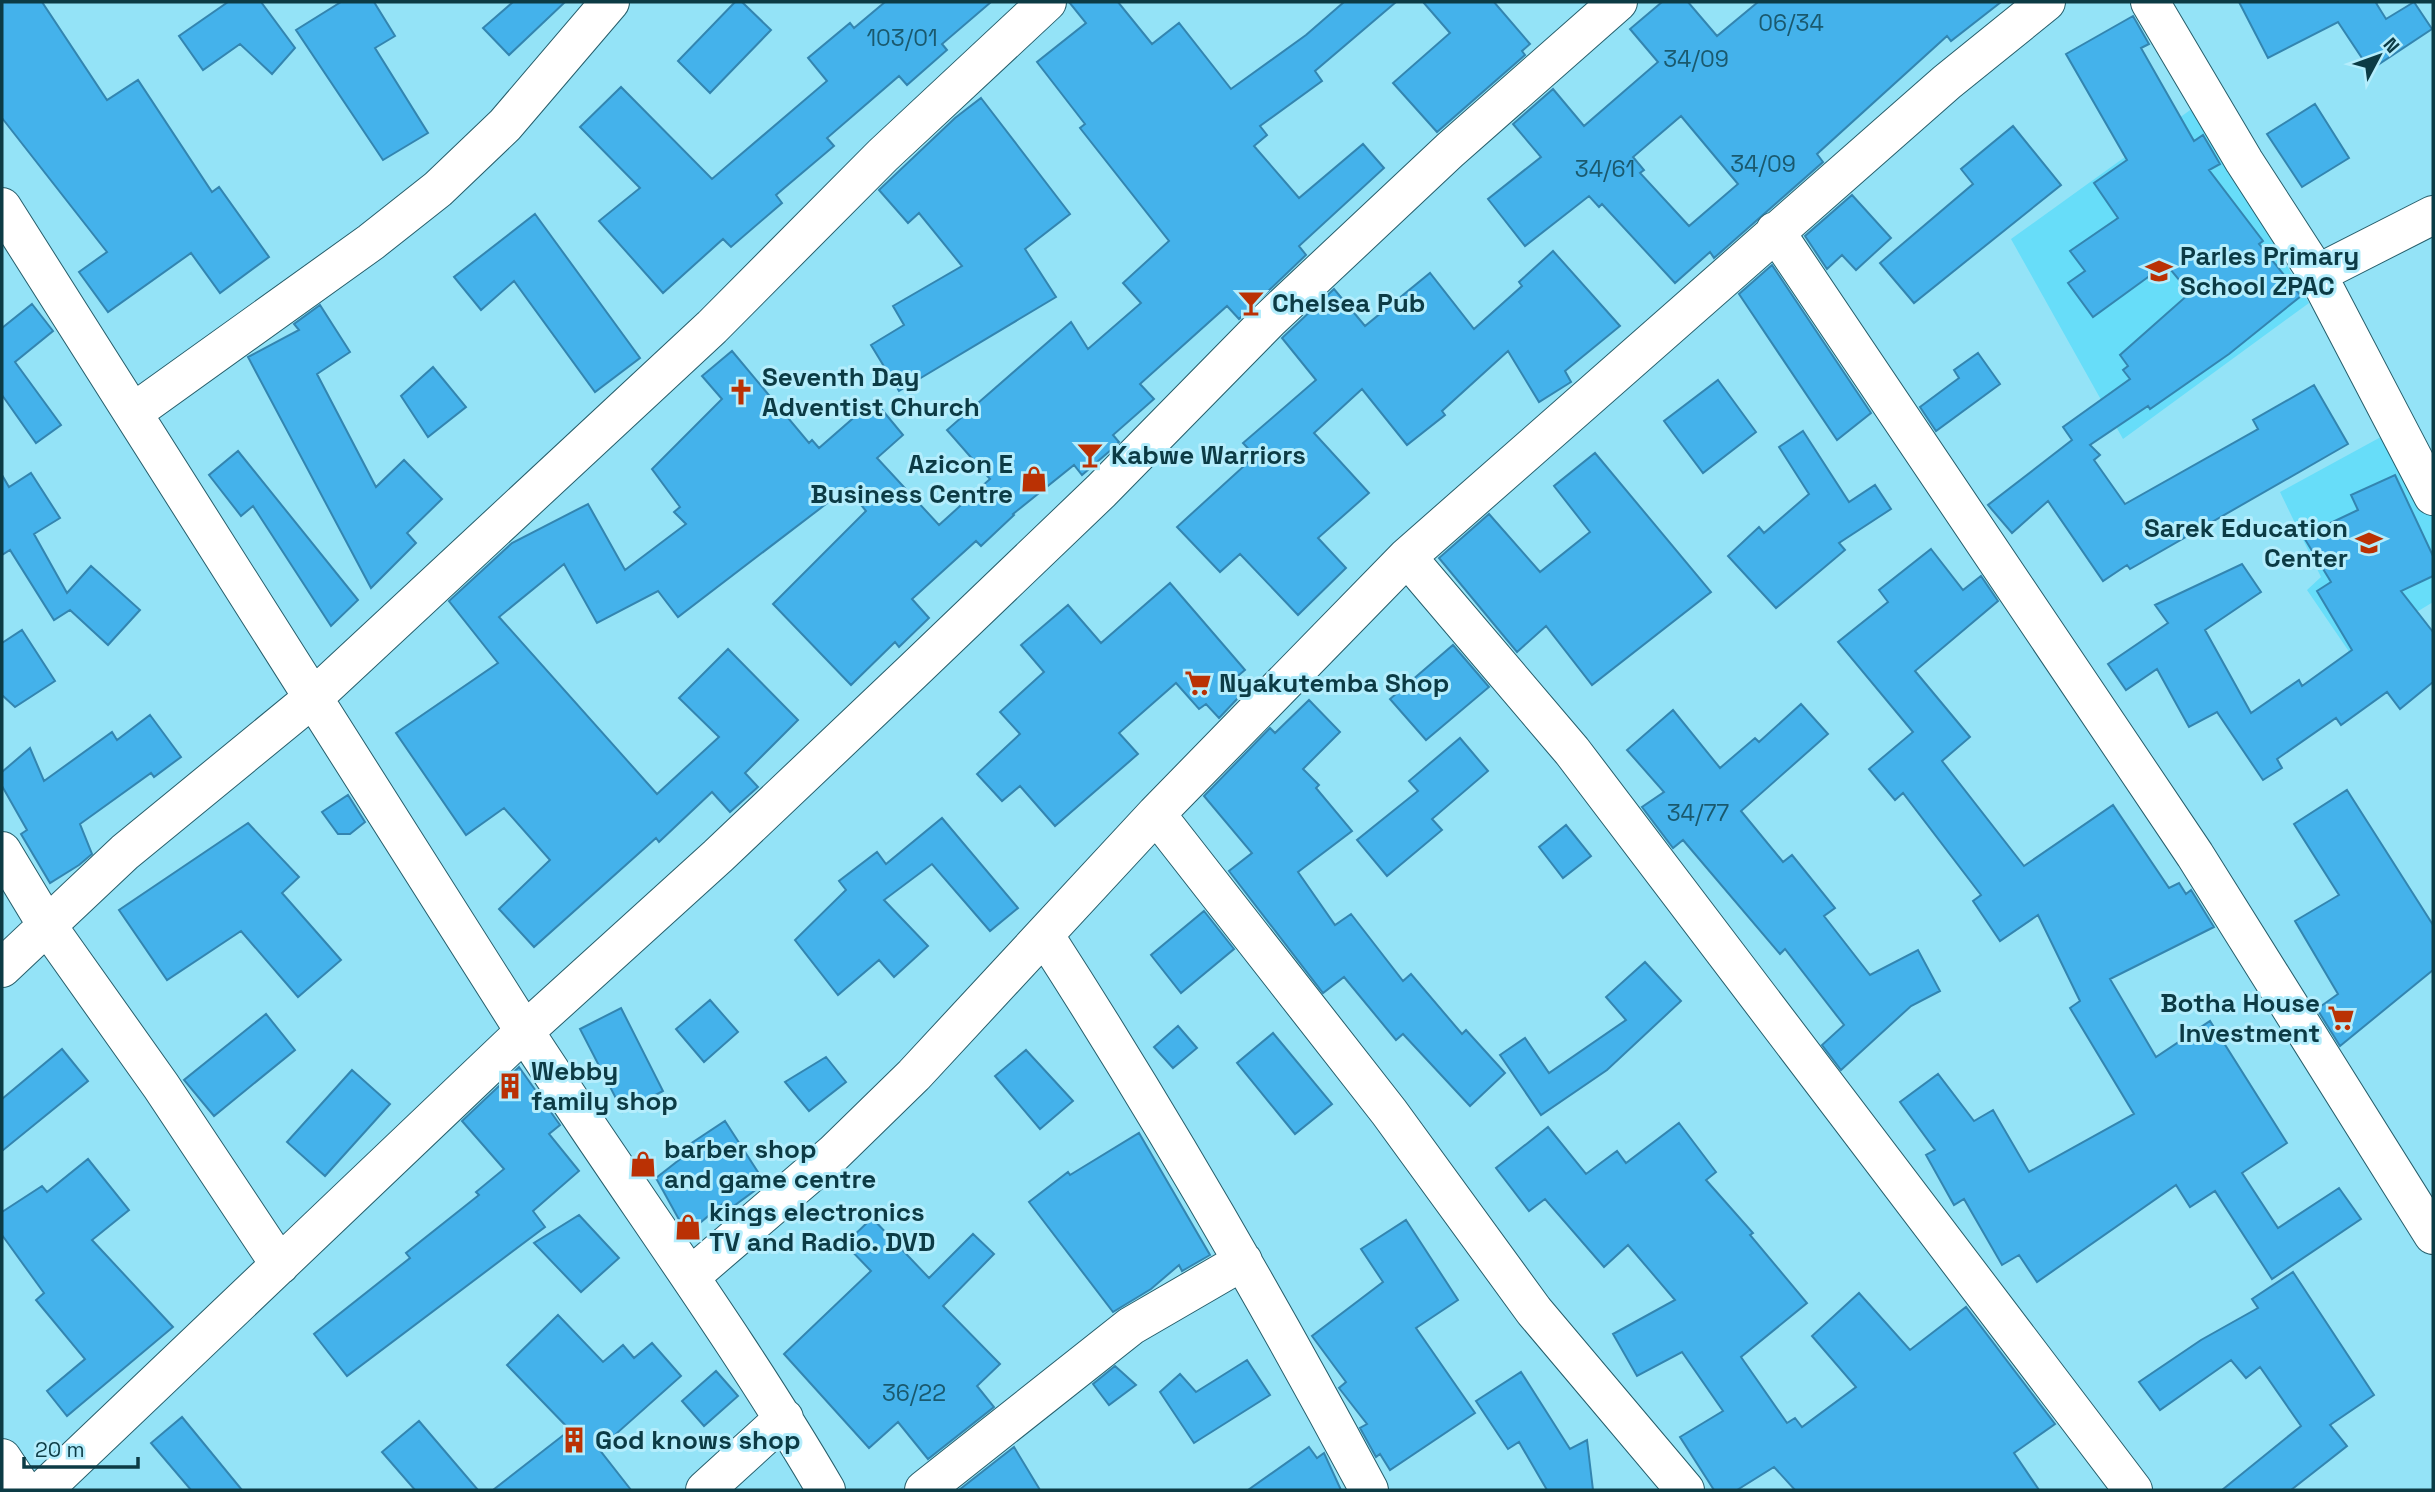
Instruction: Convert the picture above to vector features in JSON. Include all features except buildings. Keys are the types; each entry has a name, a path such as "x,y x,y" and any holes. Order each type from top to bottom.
{"street":[{"path":"134,412 371,242 438,189 505,125 610,2"},
{"path":"2,968 125,852 314,697 712,327 883,155 1047,2"},
{"path":"43,1490 525,1031 718,856 912,672 1101,491 1269,320 1450,150 1618,2"},
{"path":"691,1276 833,1154 922,1066 1156,814 1407,557 1775,231 1947,82 2046,2"},
{"path":"2150,2 2244,161 2317,274 2433,496"},
{"path":"2,207 525,1031 691,1276 784,1418 826,1490"},
{"path":"2317,274 2433,215"},
{"path":"1775,231 2195,855 2433,1235"},
{"path":"1407,557 1572,751 2133,1490"},
{"path":"1156,814 1389,1112 1534,1311 1685,1490"},
{"path":"2,851 46,924 161,1086 281,1265"},
{"path":"1045,936 1126,1062 1243,1261 1369,1490"},
{"path":"924,1490 1131,1326 1243,1261"},
{"path":"705,1490 784,1418"},
{"path":"2,1458 23,1490"}],"shaded area":[{"name":"Parles Primary School ZPAC","path":"2193,108 2309,303 2123,439 2011,239"},
{"name":"Sarek Education Center","path":"2390,432 2433,508 2433,602 2350,653 2307,590 2321,577 2280,492"}],"place":[{"name":"Parles Primary School ZPAC","path":"2159,271"},
{"name":"Chelsea Pub","path":"1251,303"},
{"name":"Seventh Day Adventist Church","path":"741,392"},
{"name":"Kabwe Warriors","path":"1090,455"},
{"name":"Azicon E Business Centre","path":"1034,479"},
{"name":"Sarek Education Center","path":"2369,543"},
{"name":"Nyakutemba Shop","path":"1198,683"},
{"name":"Botha House Investment","path":"2341,1018"},
{"name":"Webby family shop","path":"510,1086"},
{"name":"barber shop and game centre","path":"643,1164"},
{"name":"kings electronics TV and Radio. DVD","path":"688,1227"},
{"name":"God knows shop","path":"574,1440"}]}
